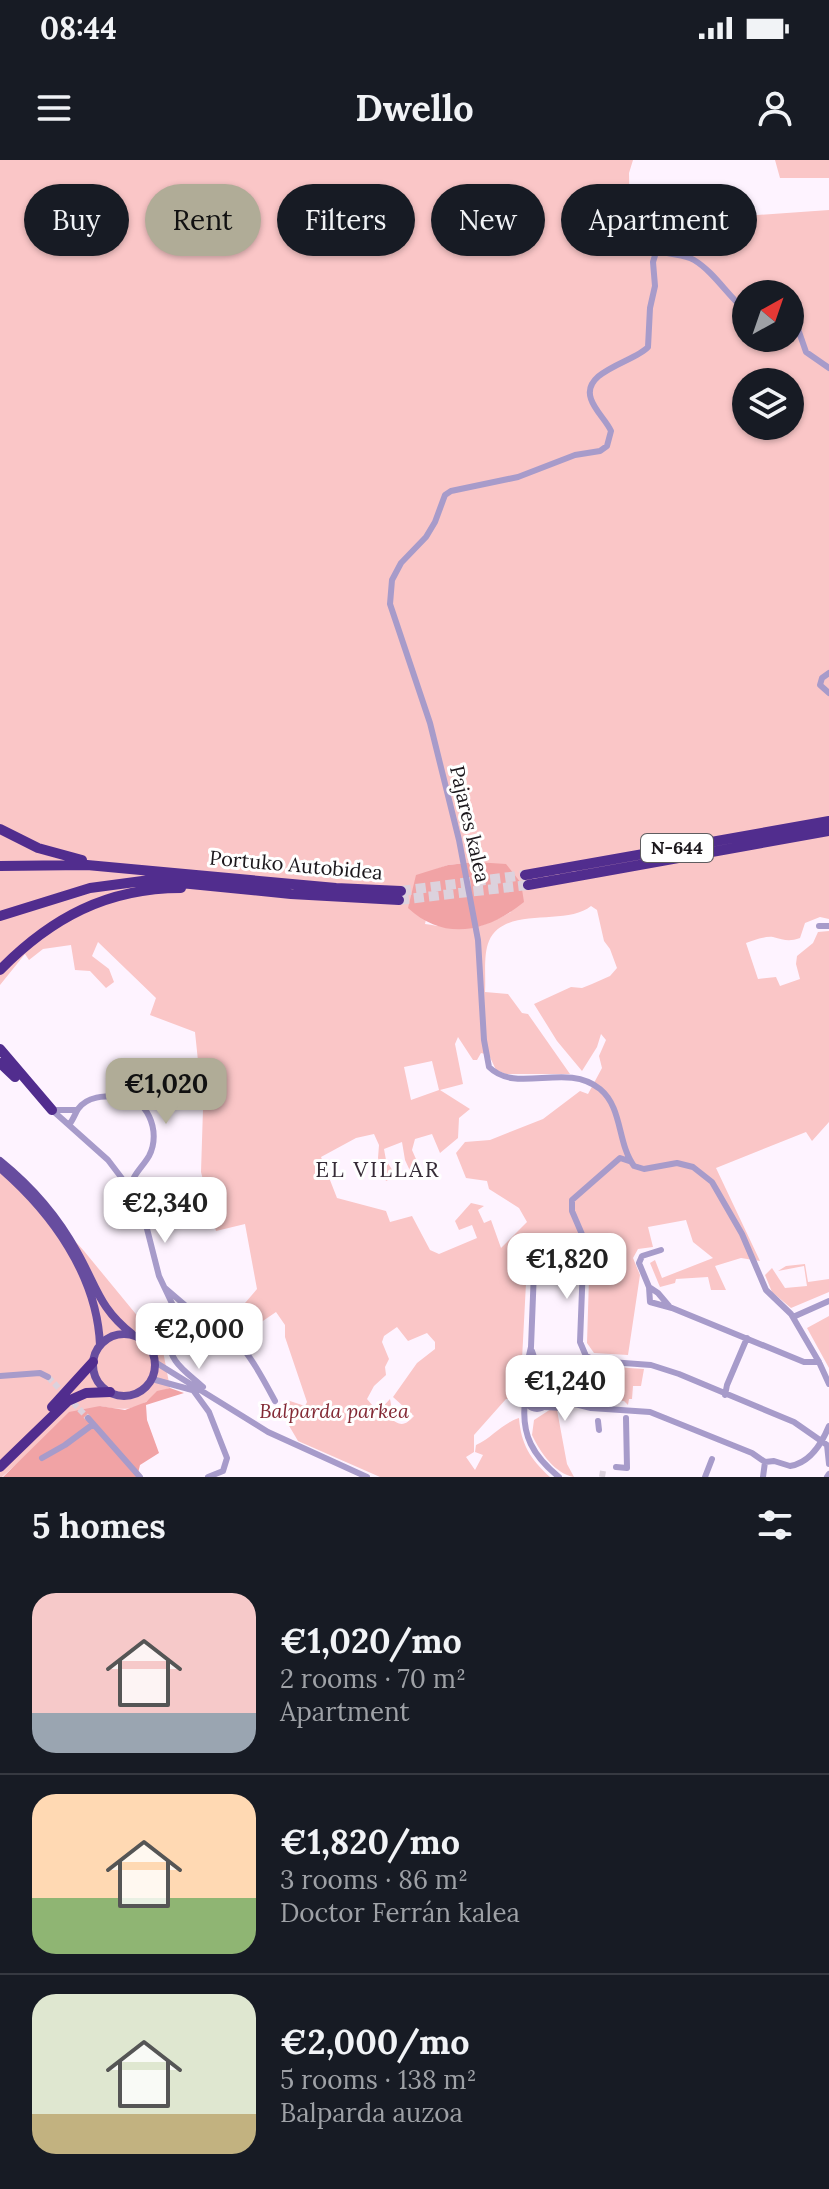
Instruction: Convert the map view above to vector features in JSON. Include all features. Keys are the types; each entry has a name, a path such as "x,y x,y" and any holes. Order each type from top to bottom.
{"highway":[{"name":"N-644","path":"829,821 526,880 829,831"},
{"path":"0,829 59,855 131,868"},
{"path":"0,866 63,864 131,868"},
{"name":"Portuko Autobidea","path":"131,868 400,896 291,894 211,887"},
{"path":"0,916 90,888 126,881 166,881 211,887"},
{"path":"2,969 36,935 92,904 146,890 211,887"},
{"path":"0,1049 52,1110"},
{"path":"0,1063 52,1110"},
{"path":"0,1459 93,1362"},
{"path":"0,1467 68,1401 86,1393 110,1392"}],"main road":[{"path":"0,1161 33,1191 59,1223 88,1271 105,1308 116,1321 142,1339 155,1359 152,1379 141,1391 126,1396 110,1392 99,1383 93,1362 100,1345 99,1323 90,1290 58,1233 31,1198 0,1168"},
{"path":"100,1345 111,1336 132,1334"}],"street":[{"name":"Pajares kalea","path":"634,1166 625,1150 612,1103 600,1089 580,1077 501,1077 489,1067 484,1040 478,940 459,840 430,723 390,604 392,580 401,563 426,537 445,495 451,491 518,477 575,455 600,451 607,446 611,431 590,398 590,390 599,376 648,347 650,308 655,286 653,262 657,249 663,253 686,256 700,265 732,297"},
{"path":"804,346 806,352 829,368"},
{"path":"829,673 822,678 820,685 829,693"},
{"path":"819,926 829,926"},
{"path":"69,1125 77,1110 89,1100 109,1096 134,1097 146,1108 152,1146 130,1189"},
{"path":"52,1110 77,1110"},
{"path":"52,1110 116,1167 130,1189 145,1221 154,1263 177,1314 170,1336 155,1359 211,1403"},
{"path":"625,1150 572,1200 571,1208 584,1239 580,1342 586,1356 597,1361 651,1365 794,1422 823,1440 827,1445 829,1464"},
{"path":"620,1158 644,1169 677,1163 704,1173 721,1195 766,1290 793,1317 829,1384"},
{"path":"535,1245 525,1430 534,1452 559,1477"},
{"path":"661,1250 642,1256 639,1263 649,1287 672,1308 804,1362 819,1362"},
{"path":"163,1286 194,1315"},
{"path":"793,1317 829,1301"},
{"path":"177,1314 194,1315 218,1324 236,1338 275,1401"},
{"path":"142,1339 160,1335 194,1315"},
{"path":"170,1336 169,1348 173,1359 211,1403 228,1461 223,1471 208,1477"},
{"path":"725,1395 747,1338"},
{"path":"525,1430 550,1399 531,1347"},
{"path":"0,1376 40,1373 48,1377"},
{"path":"152,1379 193,1390 211,1403 225,1405 278,1438 366,1477"},
{"path":"526,1392 535,1385 545,1387 571,1403 591,1408 650,1412 752,1453 765,1462 794,1466 808,1459 823,1440 829,1426"},
{"path":"193,1390 211,1403"},
{"path":"525,1401 530,1408 563,1408 571,1403"},
{"path":"88,1418 140,1477"},
{"path":"627,1423 627,1468 614,1468 629,1470"},
{"path":"42,1458 92,1425"},
{"path":"705,1477 712,1459"},
{"path":"763,1477 765,1462"}],"green space":[{"name":"Balparda parkea","path":"0,160 633,160 629,184 561,184 561,256 757,256 757,215 829,210 829,919 820,917 805,923 800,938 786,940 767,937 746,943 758,979 776,977 780,986 800,979 797,956 813,943 818,932 829,931 829,1122 812,1141 806,1132 716,1168 760,1261 741,1258 715,1266 726,1290 711,1290 708,1277 676,1279 675,1283 660,1287 650,1263 655,1260 662,1278 713,1258 693,1242 686,1220 648,1227 653,1247 638,1249 633,1258 640,1275 628,1355 594,1353 587,1343 590,1245 547,1242 547,1234 532,1238 528,1245 520,1398 506,1399 474,1435 474,1452 466,1457 475,1470 483,1455 475,1452 476,1445 519,1418 528,1450 550,1477 380,1477 298,1441 281,1412 287,1400 305,1406 307,1402 285,1337 285,1325 276,1312 248,1331 233,1317 257,1289 245,1224 216,1231 201,1172 203,1109 195,1032 150,1015 156,998 98,942 92,956 109,969 114,982 106,988 90,971 75,970 71,945 43,949 29,960 25,954 0,985","holes":["475,862 511,912 469,928 425,924 437,869","591,906 597,910 604,941 617,968 610,976 592,984 582,988 571,987 534,1004 557,1041 582,1071 601,1034 606,1040 599,1056 602,1068 588,1094 580,1091 543,1119 490,1140 465,1142 456,1153 466,1178 487,1181 489,1189 519,1208 527,1222 501,1248 491,1220 484,1223 478,1210 484,1206 471,1203 455,1221 459,1230 472,1225 477,1238 439,1254 430,1250 412,1216 390,1222 386,1211 337,1198 321,1157 356,1138 374,1134 386,1181 396,1176 386,1160 384,1149 402,1142 411,1173 419,1166 412,1150 415,1139 432,1134 440,1153 458,1138 459,1118 470,1109 440,1090 463,1084 455,1044 458,1037 473,1060 477,1060 481,1053 489,1055 496,1070 506,1074 570,1074 528,1014 522,1013 508,994 485,992 485,959 489,941 497,930 508,923 567,915","432,1061 439,1090 411,1100 404,1067","397,1327 408,1341 427,1333 435,1342 435,1349 417,1363 393,1397 414,1416 405,1423 394,1421 390,1399 378,1412 367,1399 374,1386 386,1375 385,1367 389,1359 382,1342 384,1336"]},
{"path":"775,160 829,160 829,178 780,178"},
{"path":"0,1158 84,1251 149,1330 163,1351 170,1388 136,1407 118,1409 100,1406 31,1451 2,1477 0,1477"},
{"path":"805,1264 808,1282 829,1279 829,1292 791,1308 772,1292 765,1275 772,1268 785,1288 807,1286 804,1266 778,1271 786,1266"},
{"path":"829,1316 829,1368 807,1328"},
{"path":"614,1367 644,1369 641,1386 633,1386 628,1405 624,1401 613,1400"},
{"path":"551,1409 557,1410 567,1464 574,1477 554,1467 532,1435 534,1420"}],"shaded area":[{"path":"475,862 506,864 521,883 524,902 495,920 466,929 437,926 408,908 416,875 448,865"},
{"path":"170,1388 184,1393 146,1405 147,1420 159,1453 140,1465 137,1477 3,1477 69,1412 100,1406 125,1410 146,1402 157,1391"}],"tunnel":[{"path":"401,891 525,875"},
{"path":"399,900 528,885"},
{"path":"48,1377 88,1418"},
{"path":"602,1477 603,1471"}],"district":[{"name":"EL VILLAR","path":"378,1169"}]}
